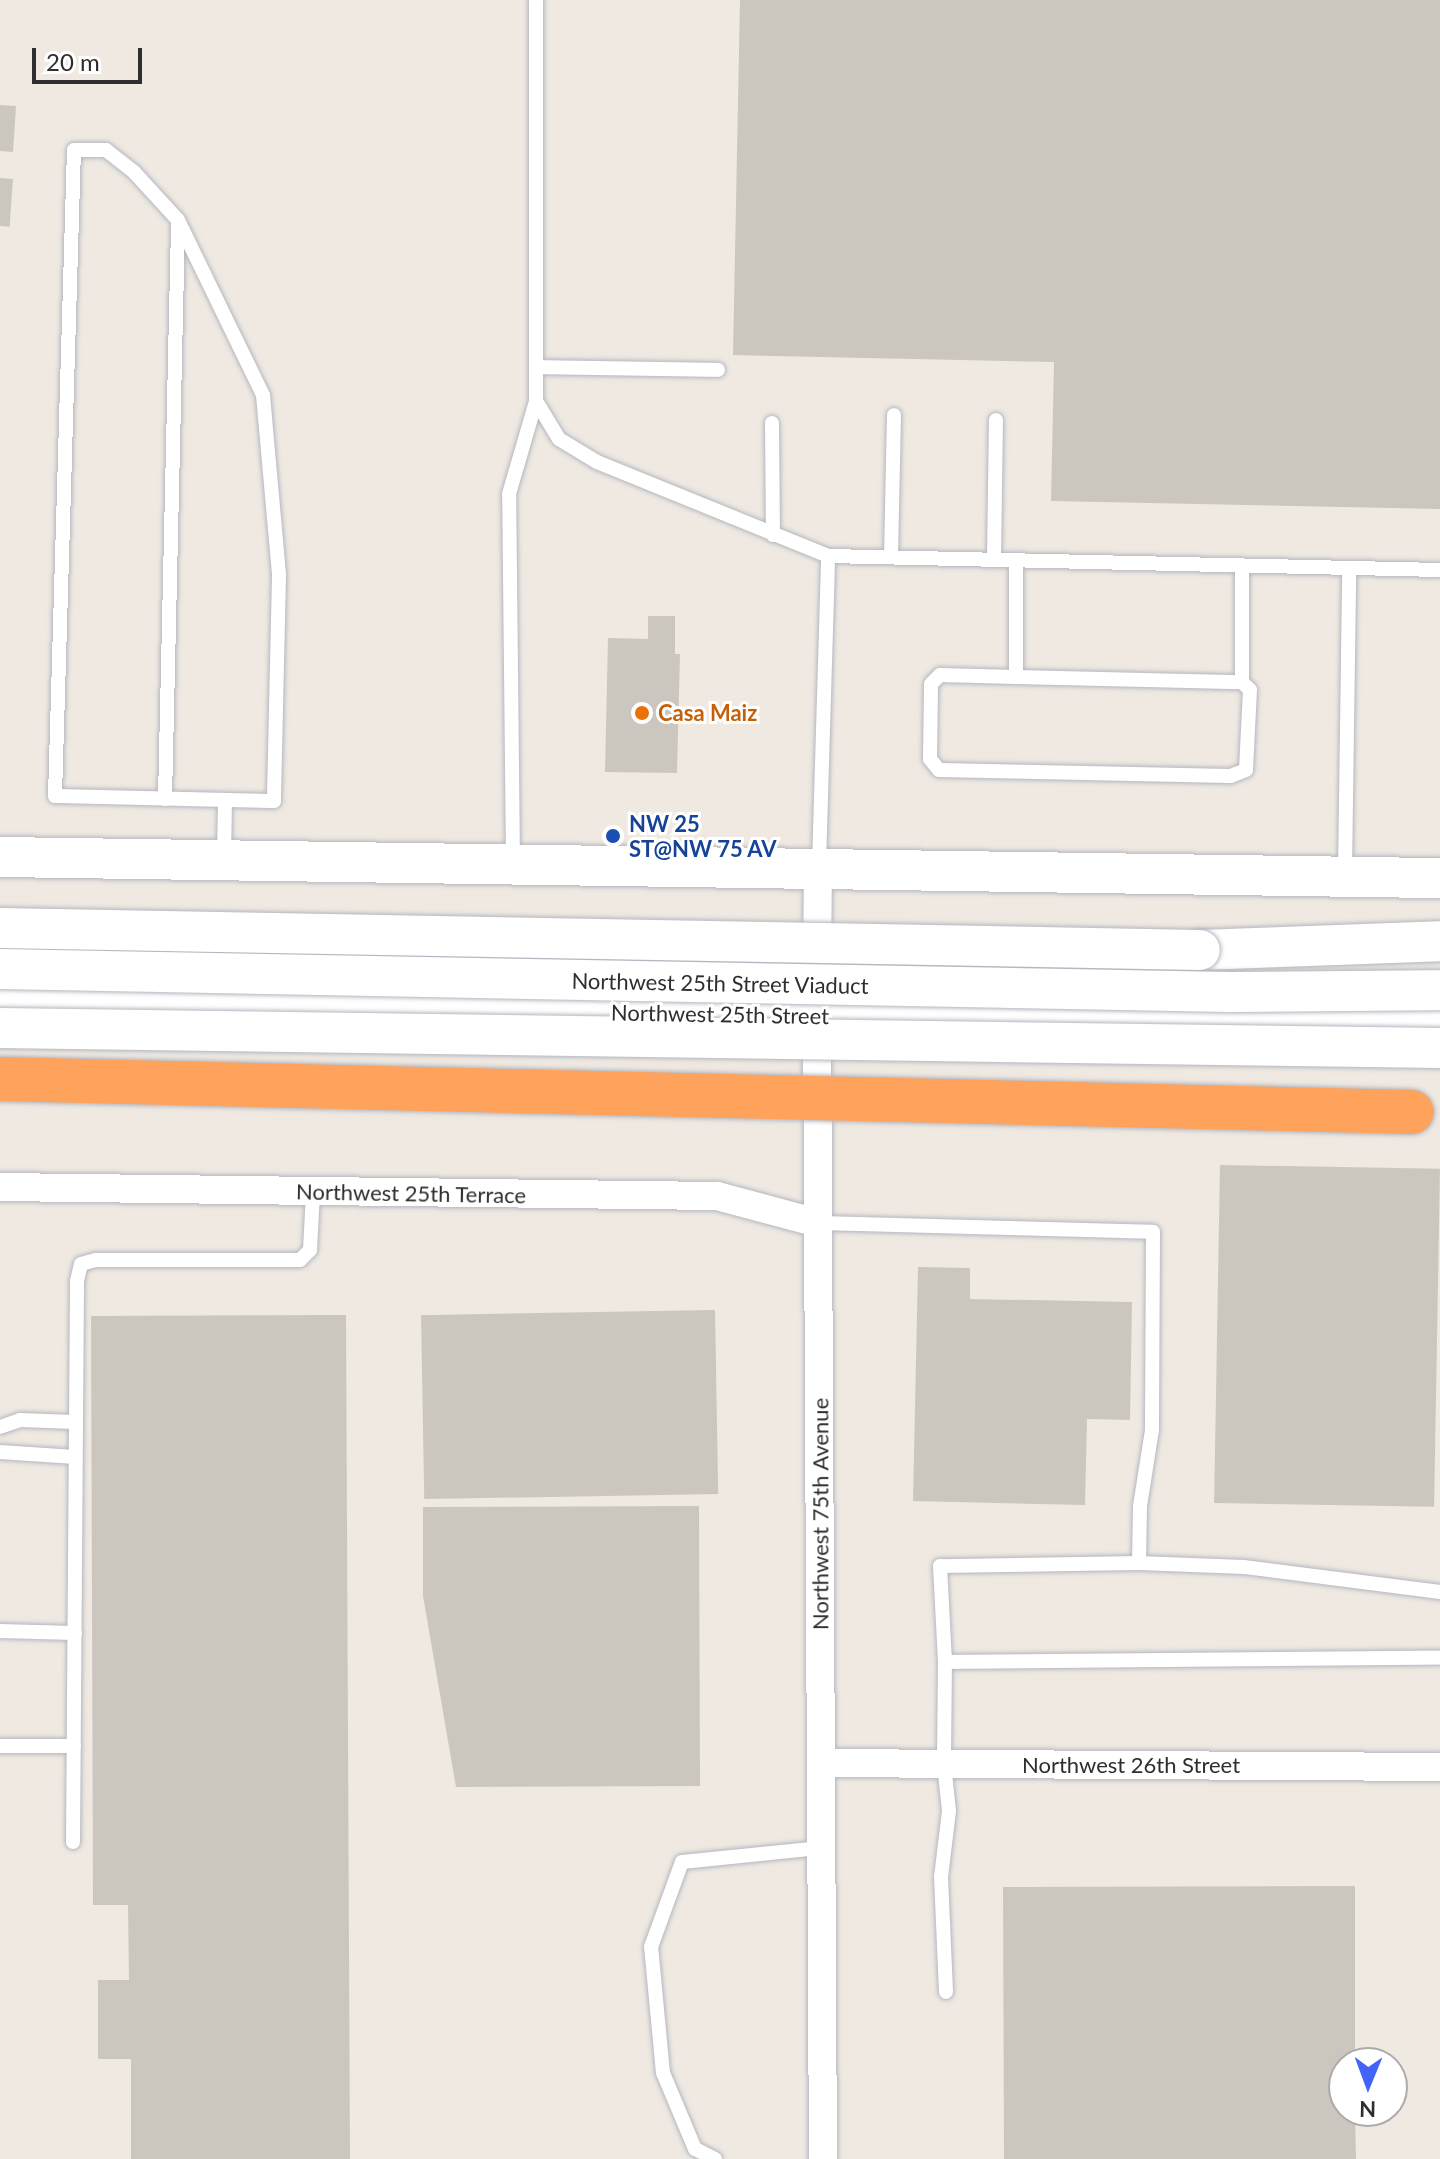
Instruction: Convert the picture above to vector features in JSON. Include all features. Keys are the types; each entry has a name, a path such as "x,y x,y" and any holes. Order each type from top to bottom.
{"highway":[{"path":"0,1079 1412,1112"}],"main road":[{"path":"0,857 1440,878"},
{"path":"0,928 1200,950 1440,941"},
{"name":"Northwest 25th Street Viaduct","path":"0,969 1229,992 1440,990"},
{"name":"Northwest 25th Street","path":"0,998 1440,1028"},
{"path":"0,1028 1440,1048"}],"street":[{"name":"Northwest 75th Avenue","path":"818,870 823,2159"},
{"name":"Northwest 25th Terrace","path":"0,1187 717,1196 818,1223"},
{"name":"Northwest 26th Street","path":"821,1763 1440,1767"}],"lane":[{"path":"513,865 509,494 536,401 536,0"},
{"path":"74,150 106,150 134,172 178,220 263,395 279,576 274,801 165,799 55,796 74,150"},
{"path":"165,799 178,220"},
{"path":"537,367 718,370"},
{"path":"536,401 559,439 597,462 828,556 1440,570"},
{"path":"891,557 894,415"},
{"path":"994,560 996,420"},
{"path":"772,423 773,535"},
{"path":"818,870 828,556"},
{"path":"1016,560 1016,677"},
{"path":"1242,565 1242,682"},
{"path":"1345,877 1349,568"},
{"path":"940,675 1016,677 1242,682 1250,690 1246,770 1230,776 939,770 930,759 931,684 940,675"},
{"path":"224,860 225,802"},
{"path":"73,1842 75,1422 77,1281 81,1264 96,1260 300,1260 310,1250 313,1192"},
{"path":"818,1223 1153,1232 1152,1430 1140,1506 1139,1563"},
{"path":"0,1427 20,1420 75,1422"},
{"path":"0,1452 20,1456 75,1457"},
{"path":"946,1992 941,1877 949,1811 944,1764 945,1662 940,1566 1139,1563 1244,1567 1440,1592"},
{"path":"0,1631 75,1633"},
{"path":"945,1662 1236,1657 1440,1658"},
{"path":"0,1746 74,1746"},
{"path":"715,2159 695,2149 663,2073 651,1947 682,1862 821,1848"}],"building":[{"path":"740,0 1440,0 1440,509 1051,501 1054,362 733,355"},
{"path":"0,105 16,106 13,152 0,151"},
{"path":"0,178 13,179 10,227 0,226"},
{"name":"Casa Maiz","path":"648,616 675,616 675,654 680,654 677,773 605,772 608,638 648,639"},
{"path":"1220,1165 1440,1169 1434,1507 1214,1503"},
{"path":"918,1267 970,1268 970,1299 1132,1302 1130,1420 1087,1419 1085,1505 913,1501"},
{"path":"715,1310 718,1494 424,1499 421,1315"},
{"path":"346,1315 350,2159 131,2159 131,2059 98,2059 98,1980 129,1980 128,1905 93,1905 91,1316"},
{"path":"699,1506 700,1786 456,1787 423,1596 423,1507"},
{"path":"1355,1886 1355,2047 1328,2047 1328,2127 1355,2127 1356,2159 1004,2159 1003,1887"}],"place":[{"name":"Casa Maiz","path":"642,713"},
{"name":"NW 25 ST@NW 75 AV","path":"613,836"}]}
